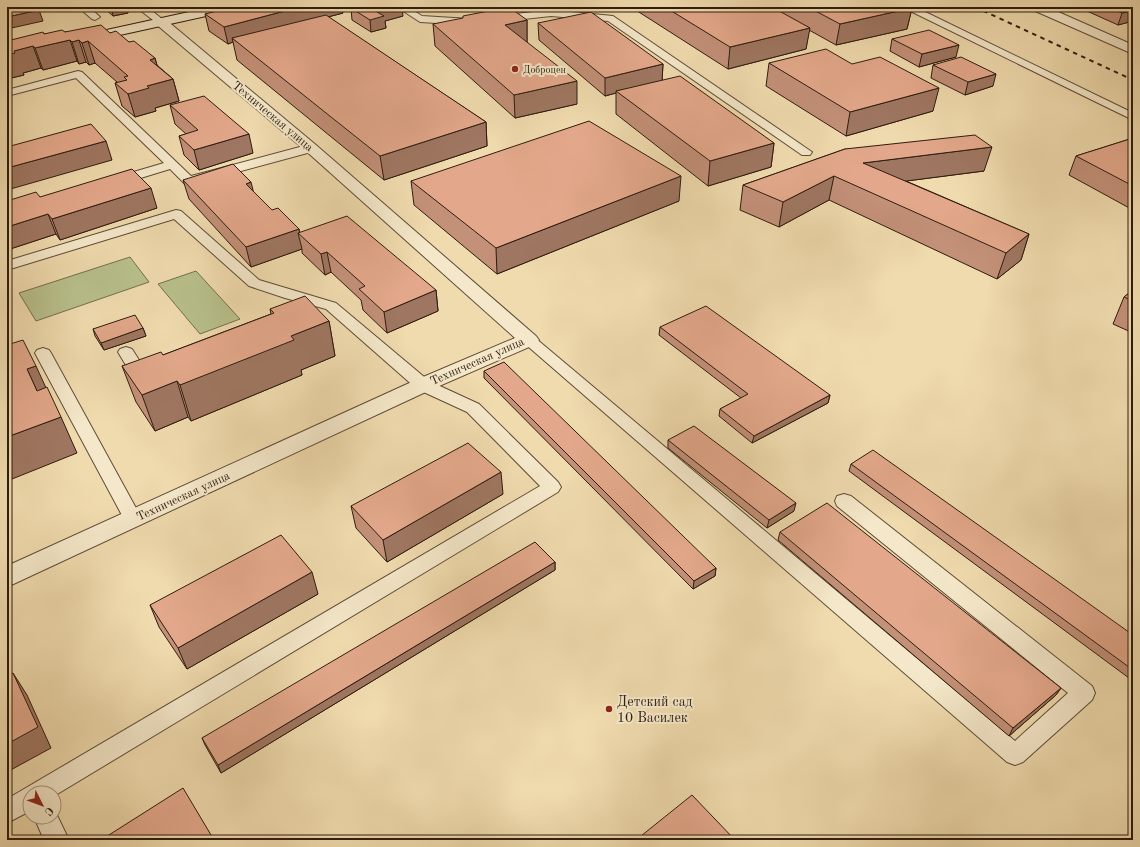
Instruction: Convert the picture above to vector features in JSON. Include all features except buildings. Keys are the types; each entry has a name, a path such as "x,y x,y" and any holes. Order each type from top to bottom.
{"street":[{"path":"76,41 229,7"},
{"path":"1037,7 1133,50"},
{"name":"Техническая улица","path":"7,577 423,385 529,340 311,148 161,22"}],"lane":[{"path":"83,7 95,17"},
{"path":"141,7 161,22"},
{"path":"402,7 420,19 462,22 551,13 610,18 806,152"},
{"path":"907,7 1133,117"},
{"path":"7,93 78,74 189,182 311,148"},
{"path":"104,185 171,165"},
{"path":"7,266 176,214 254,283 331,306 423,385 473,408 552,487 51,785"},
{"path":"309,314 331,306"},
{"path":"529,340 1014,755 1084,693 844,501"},
{"path":"126,352 142,378 156,372"},
{"path":"43,353 133,518"},
{"path":"7,812 22,803"},
{"path":"49,825 56,840"}],"green space":[{"path":"130,257 149,282 36,321 19,293"},
{"path":"196,271 240,319 200,334 158,284"}],"railway":[{"path":"975,7 1133,80"}],"place":[{"name":"Доброцен","path":"515,69"},
{"name":"Детский сад 10 Василек","path":"609,709"}]}
